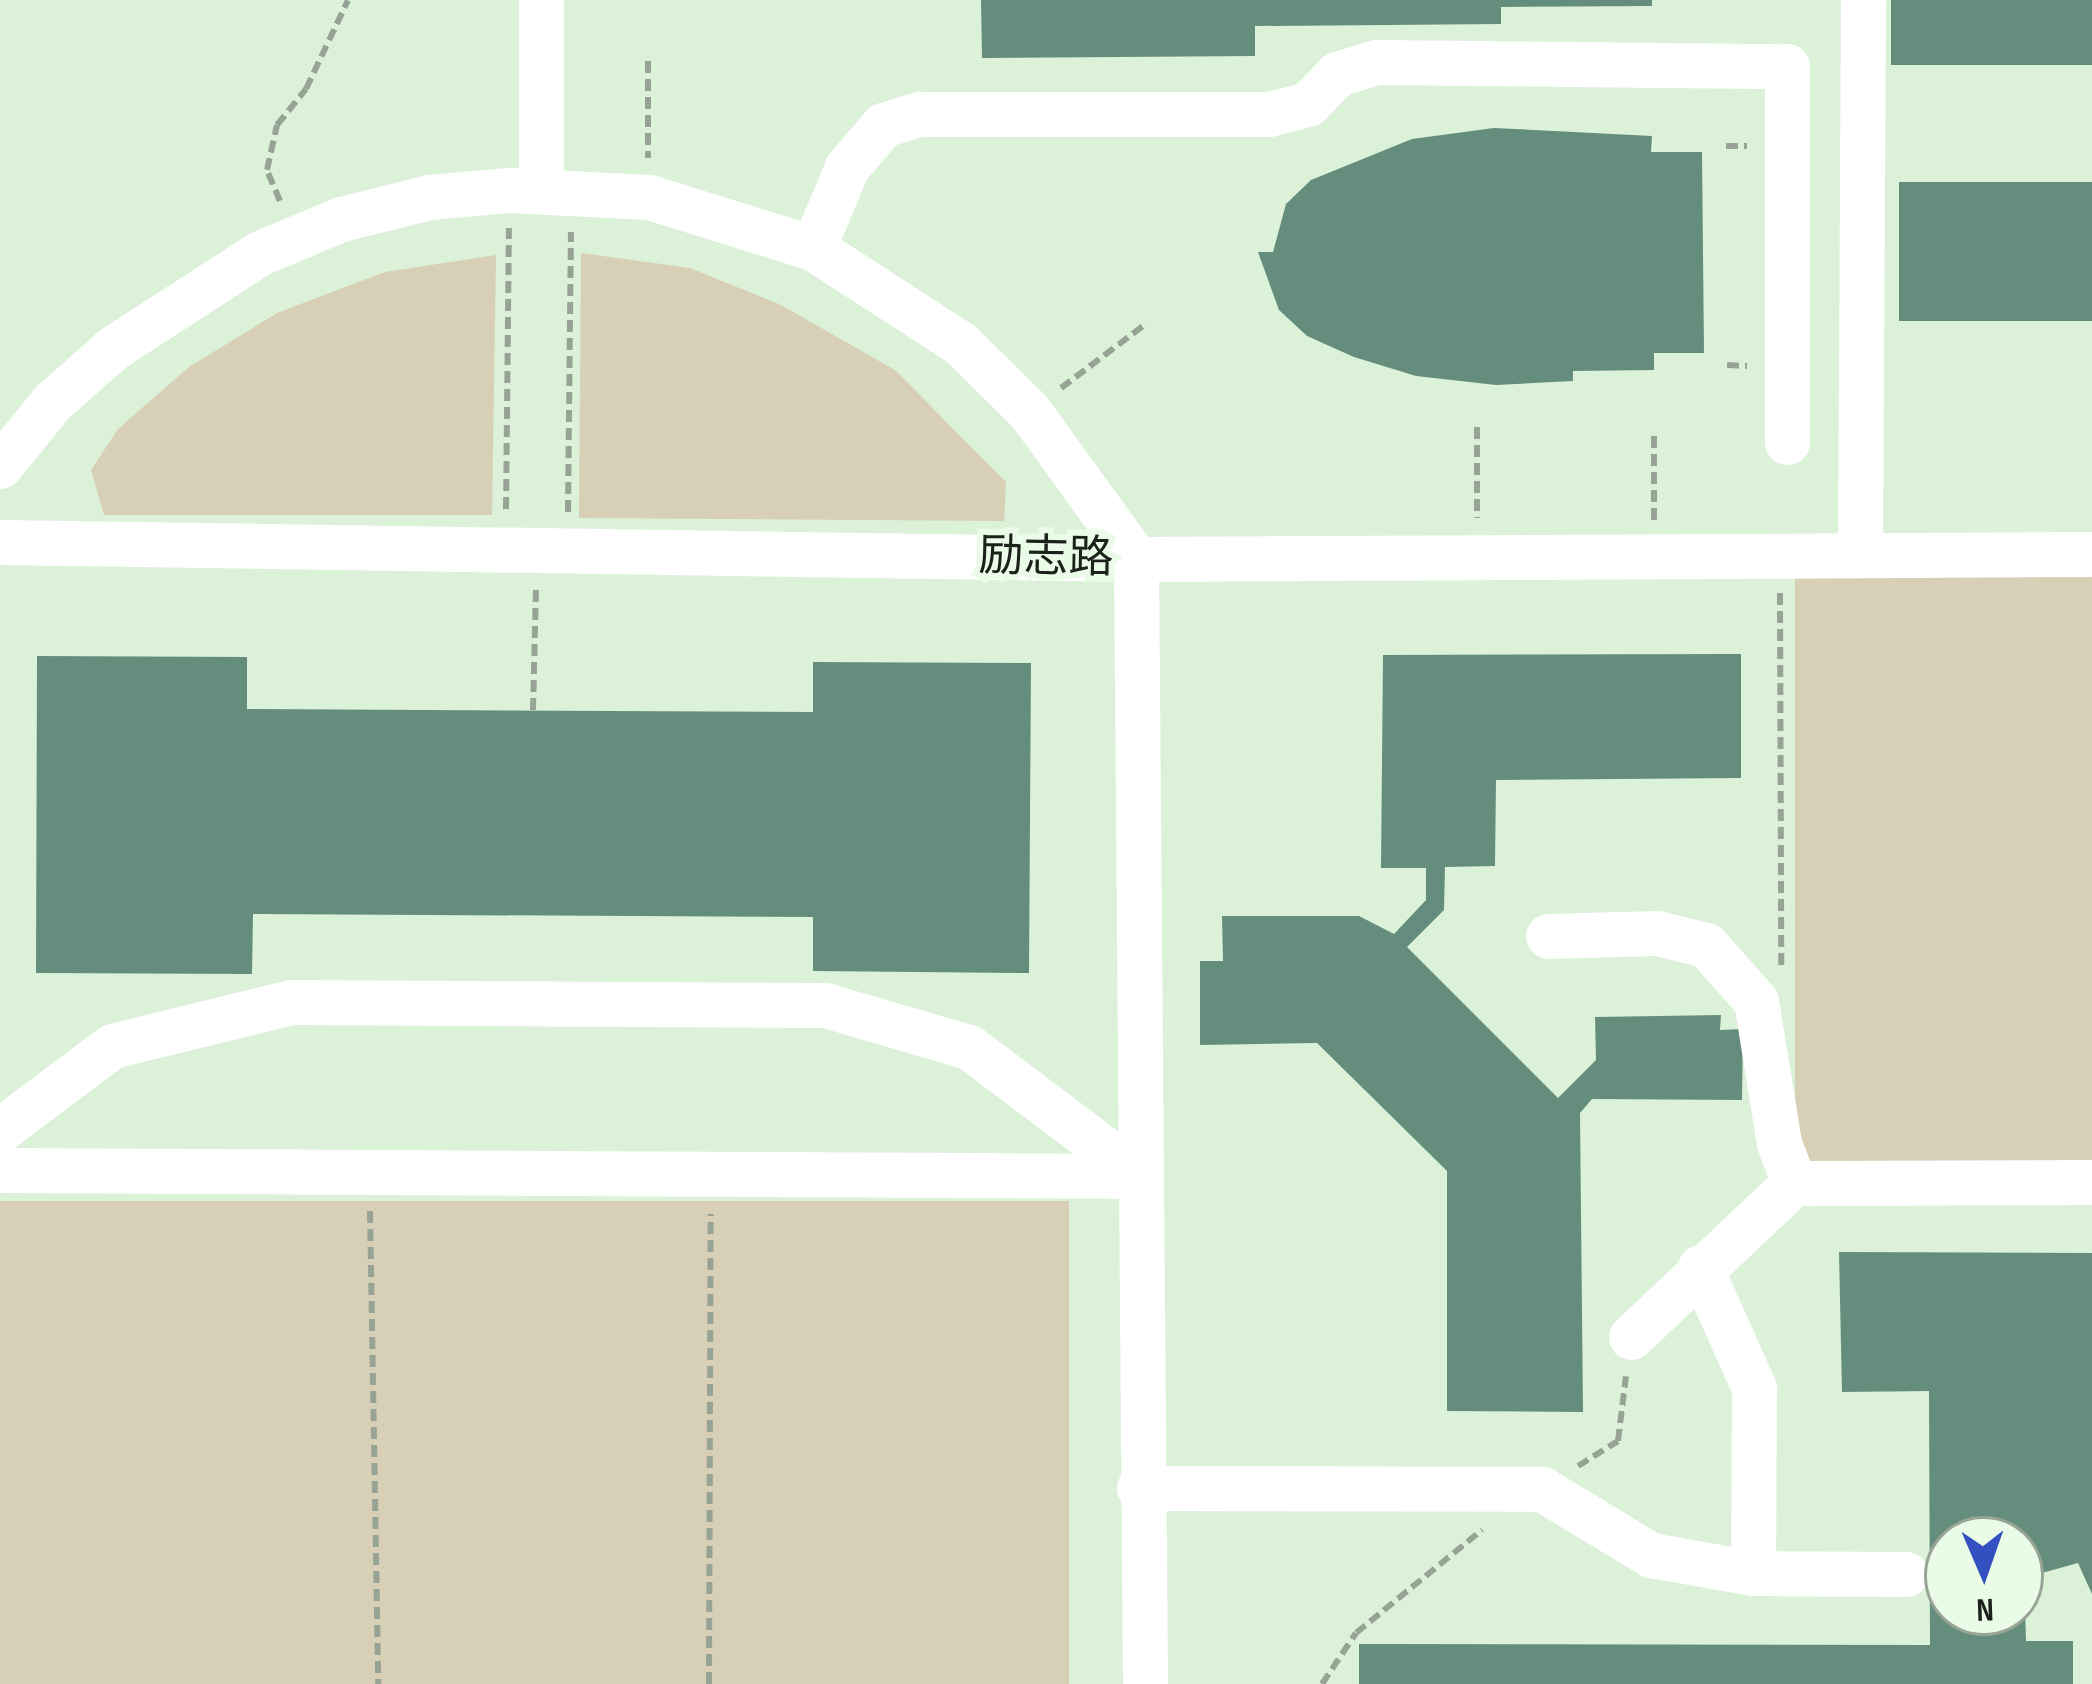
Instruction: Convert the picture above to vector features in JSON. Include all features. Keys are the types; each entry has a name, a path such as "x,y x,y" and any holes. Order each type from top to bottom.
{"lane":[{"path":"540,190 541,0"},
{"path":"1860,552 1863,0"},
{"path":"813,248 847,167 883,125 920,114 1269,114 1308,104 1336,74 1376,62 1787,66 1786,442"},
{"path":"0,466 52,402 112,348 185,296 295,238 430,197 540,190 649,197 813,248 960,343 1029,411 1136,559 1139,1488 1145,1684"},
{"name":"励志路","path":"0,542 1136,559 1779,552 2092,554"},
{"path":"1548,936 1657,932 1706,945 1756,1000 1779,1143 1794,1183"},
{"path":"0,1130 112,1046 291,1002 825,1005 969,1046 1140,1176"},
{"path":"0,1170 1140,1176"},
{"path":"1631,1336 1794,1183 2092,1182"},
{"path":"1700,1267 1754,1388 1753,1573"},
{"path":"1139,1488 1542,1489 1651,1555 1753,1573 1906,1574"}],"path":[{"path":"295,238 267,170 277,125 306,89 348,0"},
{"path":"648,61 648,135"},
{"path":"537,553 540,190"},
{"path":"533,710 540,190"},
{"path":"1078,374 1148,323"},
{"path":"1477,427 1477,499"},
{"path":"1654,431 1654,501"},
{"path":"1760,1018 1780,1000 1787,812 1779,552"},
{"path":"369,1171 378,1684"},
{"path":"709,1684 711,1173"}],"shaded area":[{"path":"0,0 2092,0 2092,1684 0,1684"},
{"path":"581,253 690,268 781,305 895,370 1006,482 1004,521 579,518"},
{"path":"496,255 492,515 104,515 91,470 118,429 189,367 277,313 385,272"},
{"path":"1795,567 2092,567 2092,1169 1795,1169"},
{"path":"0,1201 1069,1201 1069,1684 0,1684"}],"building":[{"path":"981,0 1652,0 1652,6 1501,7 1501,24 1255,26 1255,56 982,58"},
{"path":"1891,0 2092,0 2092,65 1891,65"},
{"path":"1494,128 1652,136 1651,152 1702,152 1704,353 1654,353 1654,370 1573,371 1573,381 1496,385 1416,376 1354,357 1307,336 1279,310 1258,252 1273,252 1286,204 1311,180 1412,139"},
{"path":"1899,182 2092,182 2092,321 1899,321"},
{"path":"1741,654 1741,778 1496,780 1495,866 1445,867 1444,910 1407,947 1558,1098 1596,1060 1595,1017 1721,1015 1720,1030 1743,1029 1742,1100 1592,1099 1580,1113 1583,1412 1447,1411 1447,1171 1317,1043 1200,1045 1200,961 1223,961 1222,916 1359,916 1394,934 1426,900 1426,868 1381,868 1383,655"},
{"path":"37,656 247,657 247,709 813,712 813,662 1031,663 1029,973 813,971 813,917 253,914 252,974 36,973"},
{"path":"1839,1252 2092,1253 2092,1594 2078,1563 2044,1572 2044,1516 1929,1516 1929,1391 1842,1392"},
{"path":"1930,1636 2073,1641 2073,1684 1359,1684 1359,1644 1930,1645"}]}
